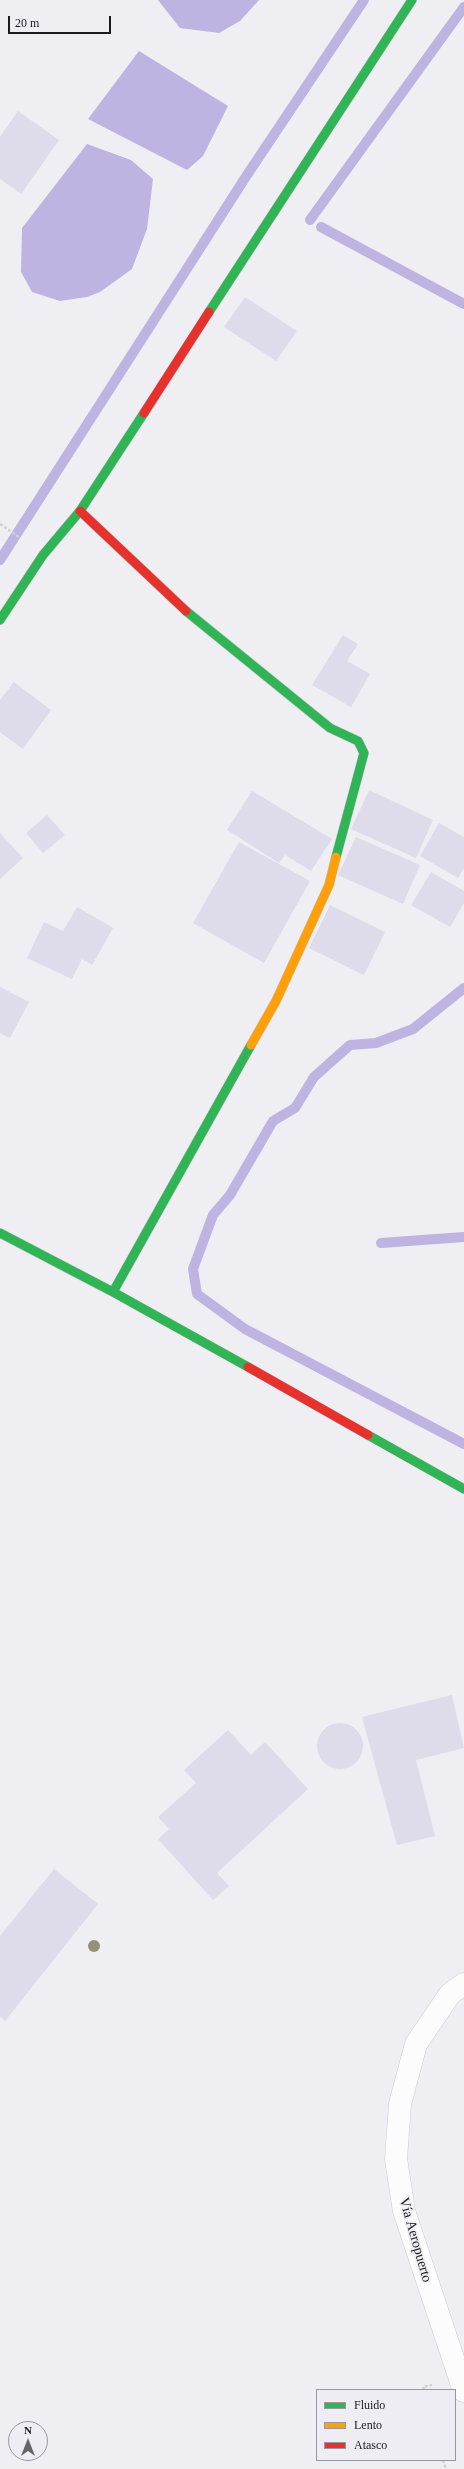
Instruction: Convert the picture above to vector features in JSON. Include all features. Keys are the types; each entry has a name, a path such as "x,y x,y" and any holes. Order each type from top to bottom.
{"street":[{"path":"0,620 43,555 80,511 412,0"},
{"path":"80,511 189,614 330,728 358,741 364,753 329,885 276,1001 113,1292"},
{"path":"0,1233 113,1292 464,1489"},
{"name":"Vía Aeropuerto","path":"464,1984 450,1994 416,2044 400,2104 396,2159 404,2211 464,2391"}],"shaded area":[{"path":"158,0 259,0 240,21 219,33 180,28"},
{"path":"139,51 228,106 203,156 187,170 88,119"},
{"path":"87,144 131,160 153,179 147,229 132,269 100,292 87,297 60,301 32,292 21,272 22,228"}],"building":[{"path":"18,111 59,140 21,194 0,179 0,137"},
{"path":"245,297 297,331 276,361 224,327"},
{"path":"343,635 358,644 347,661 370,674 351,707 312,685"},
{"path":"14,682 51,710 23,749 0,732 0,700"},
{"path":"369,790 433,820 416,858 351,829"},
{"path":"252,791 332,839 311,871 285,855 279,863 227,830"},
{"path":"47,815 65,835 43,853 26,833"},
{"path":"439,823 464,837 464,868 458,878 420,856"},
{"path":"0,833 23,858 0,879"},
{"path":"356,837 420,865 403,904 338,875"},
{"path":"239,842 310,881 264,963 193,923"},
{"path":"431,872 464,891 464,903 450,927 411,905"},
{"path":"330,905 385,932 364,975 309,948"},
{"path":"77,907 113,928 92,965 82,959 72,979 27,958 44,922 63,931"},
{"path":"0,987 29,1002 10,1038 0,1033"},
{"path":"452,1695 464,1748 416,1760 435,1836 397,1845 362,1717"},
{"path":"340,1723 353,1727 359,1733 363,1746 359,1759 353,1765 340,1769 327,1765 321,1759 317,1746 321,1733 327,1727"},
{"path":"228,1730 251,1755 265,1742 308,1789 217,1873 229,1886 213,1900 158,1839 169,1829 158,1817 196,1783 184,1770"},
{"path":"54,1869 98,1904 5,2021 0,2016 0,1936"}],"waterway":[{"path":"0,560 247,175 364,0"},
{"path":"310,220 464,7"},
{"path":"321,227 464,304"},
{"path":"464,988 413,1029 376,1043 350,1045 314,1077 295,1108 273,1121 230,1195 213,1215 193,1269 197,1294 245,1329 464,1444"},
{"path":"381,1243 464,1237"}],"traffic: fast":[{"path":"209,312 412,0"},
{"path":"0,620 43,555 80,511 144,413"},
{"path":"186,611 330,728 358,741 364,753 336,857"},
{"path":"113,1292 251,1045"},
{"path":"0,1233 113,1292 248,1367"},
{"path":"368,1435 464,1489"}],"traffic: slow":[{"path":"251,1045 276,1001 329,885 336,857"}],"traffic: jam":[{"path":"144,413 209,312"},
{"path":"80,511 186,611"},
{"path":"248,1367 368,1435"}]}
